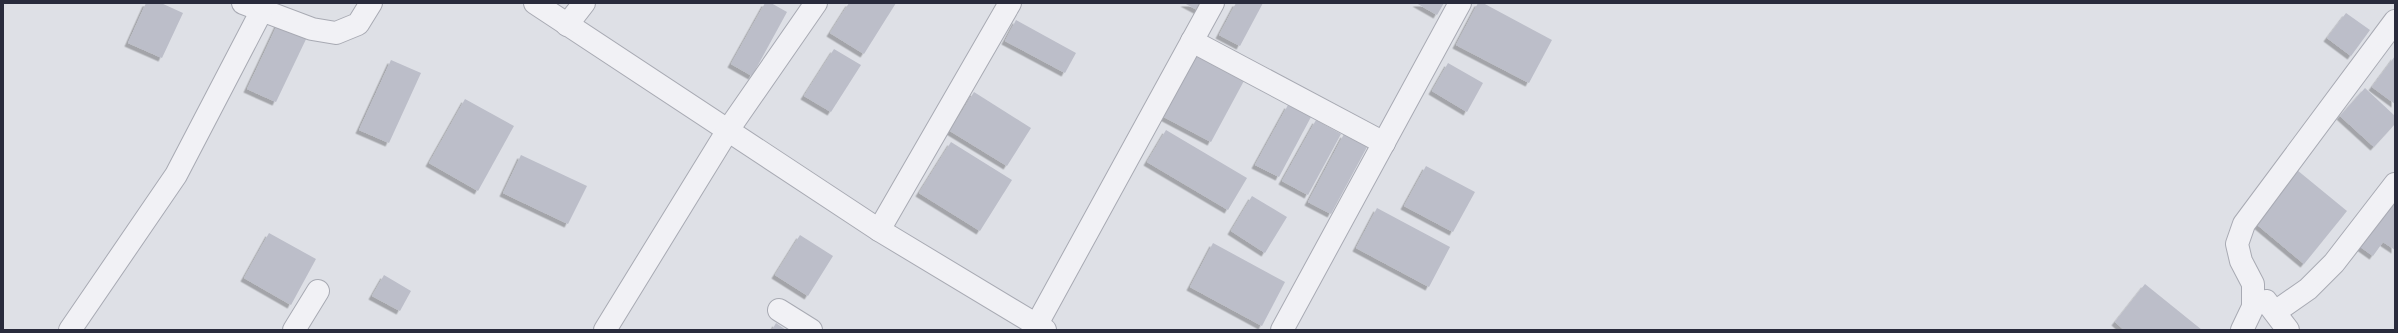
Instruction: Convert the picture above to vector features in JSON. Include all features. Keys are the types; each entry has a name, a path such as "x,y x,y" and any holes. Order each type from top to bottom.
{"street":[{"path":"70,330 176,175 253,7 312,29 336,34 358,24 371,3"},
{"path":"535,3 878,230 1041,327 1213,3"},
{"path":"567,25 584,3"},
{"path":"605,330 728,130 816,3"},
{"path":"878,230 1010,3"},
{"path":"1282,330 1460,3"},
{"path":"2288,330 2253,284 2241,261 2237,244 2244,224 2395,21"},
{"path":"1192,41 1384,143"},
{"path":"2275,312 2308,289 2334,263 2395,184"},
{"path":"2242,330 2253,307 2253,284"},
{"path":"294,330 318,291"},
{"path":"779,310 811,330"}],"building":[{"path":"146,3 161,3 183,13 162,58 128,43"},
{"path":"765,3 771,3 787,12 752,76 731,64"},
{"path":"849,3 896,3 864,54 830,33"},
{"path":"1184,3 1203,3 1199,11"},
{"path":"1236,3 1263,3 1240,46 1219,35"},
{"path":"1416,3 1444,3 1437,15"},
{"path":"1478,3 1483,3 1552,40 1529,83 1456,45"},
{"path":"2346,13 2370,30 2351,56 2327,38"},
{"path":"1016,20 1076,53 1065,73 1005,41"},
{"path":"279,21 308,35 276,102 247,89"},
{"path":"834,49 861,65 831,112 804,96"},
{"path":"1194,52 1245,79 1211,142 1160,115"},
{"path":"2395,56 2395,104 2372,87"},
{"path":"391,60 421,73 389,143 359,130"},
{"path":"1448,63 1483,83 1467,112 1432,91"},
{"path":"2365,88 2395,116 2395,124 2374,147 2340,116"},
{"path":"974,92 1031,128 1007,166 950,131"},
{"path":"465,99 514,126 478,191 429,163"},
{"path":"1288,105 1311,117 1279,177 1255,165"},
{"path":"1316,120 1341,134 1308,195 1282,181"},
{"path":"1166,130 1247,178 1228,210 1147,162"},
{"path":"1344,134 1367,147 1331,214 1308,202"},
{"path":"951,142 1012,180 980,231 919,193"},
{"path":"521,155 587,186 568,224 503,193"},
{"path":"1426,166 1475,192 1453,232 1404,206"},
{"path":"2297,170 2347,211 2304,264 2255,223"},
{"path":"2395,195 2395,250 2383,242 2373,256 2359,246"},
{"path":"1252,196 1287,217 1265,253 1231,231"},
{"path":"1377,208 1450,247 1429,287 1356,248"},
{"path":"269,233 316,259 291,305 244,278"},
{"path":"800,235 833,256 808,296 775,275"},
{"path":"1213,243 1285,282 1262,326 1190,287"},
{"path":"384,275 411,291 400,311 372,296"},
{"path":"2145,284 2202,330 2124,330 2115,322"},
{"path":"776,323 786,330 772,330"}]}
